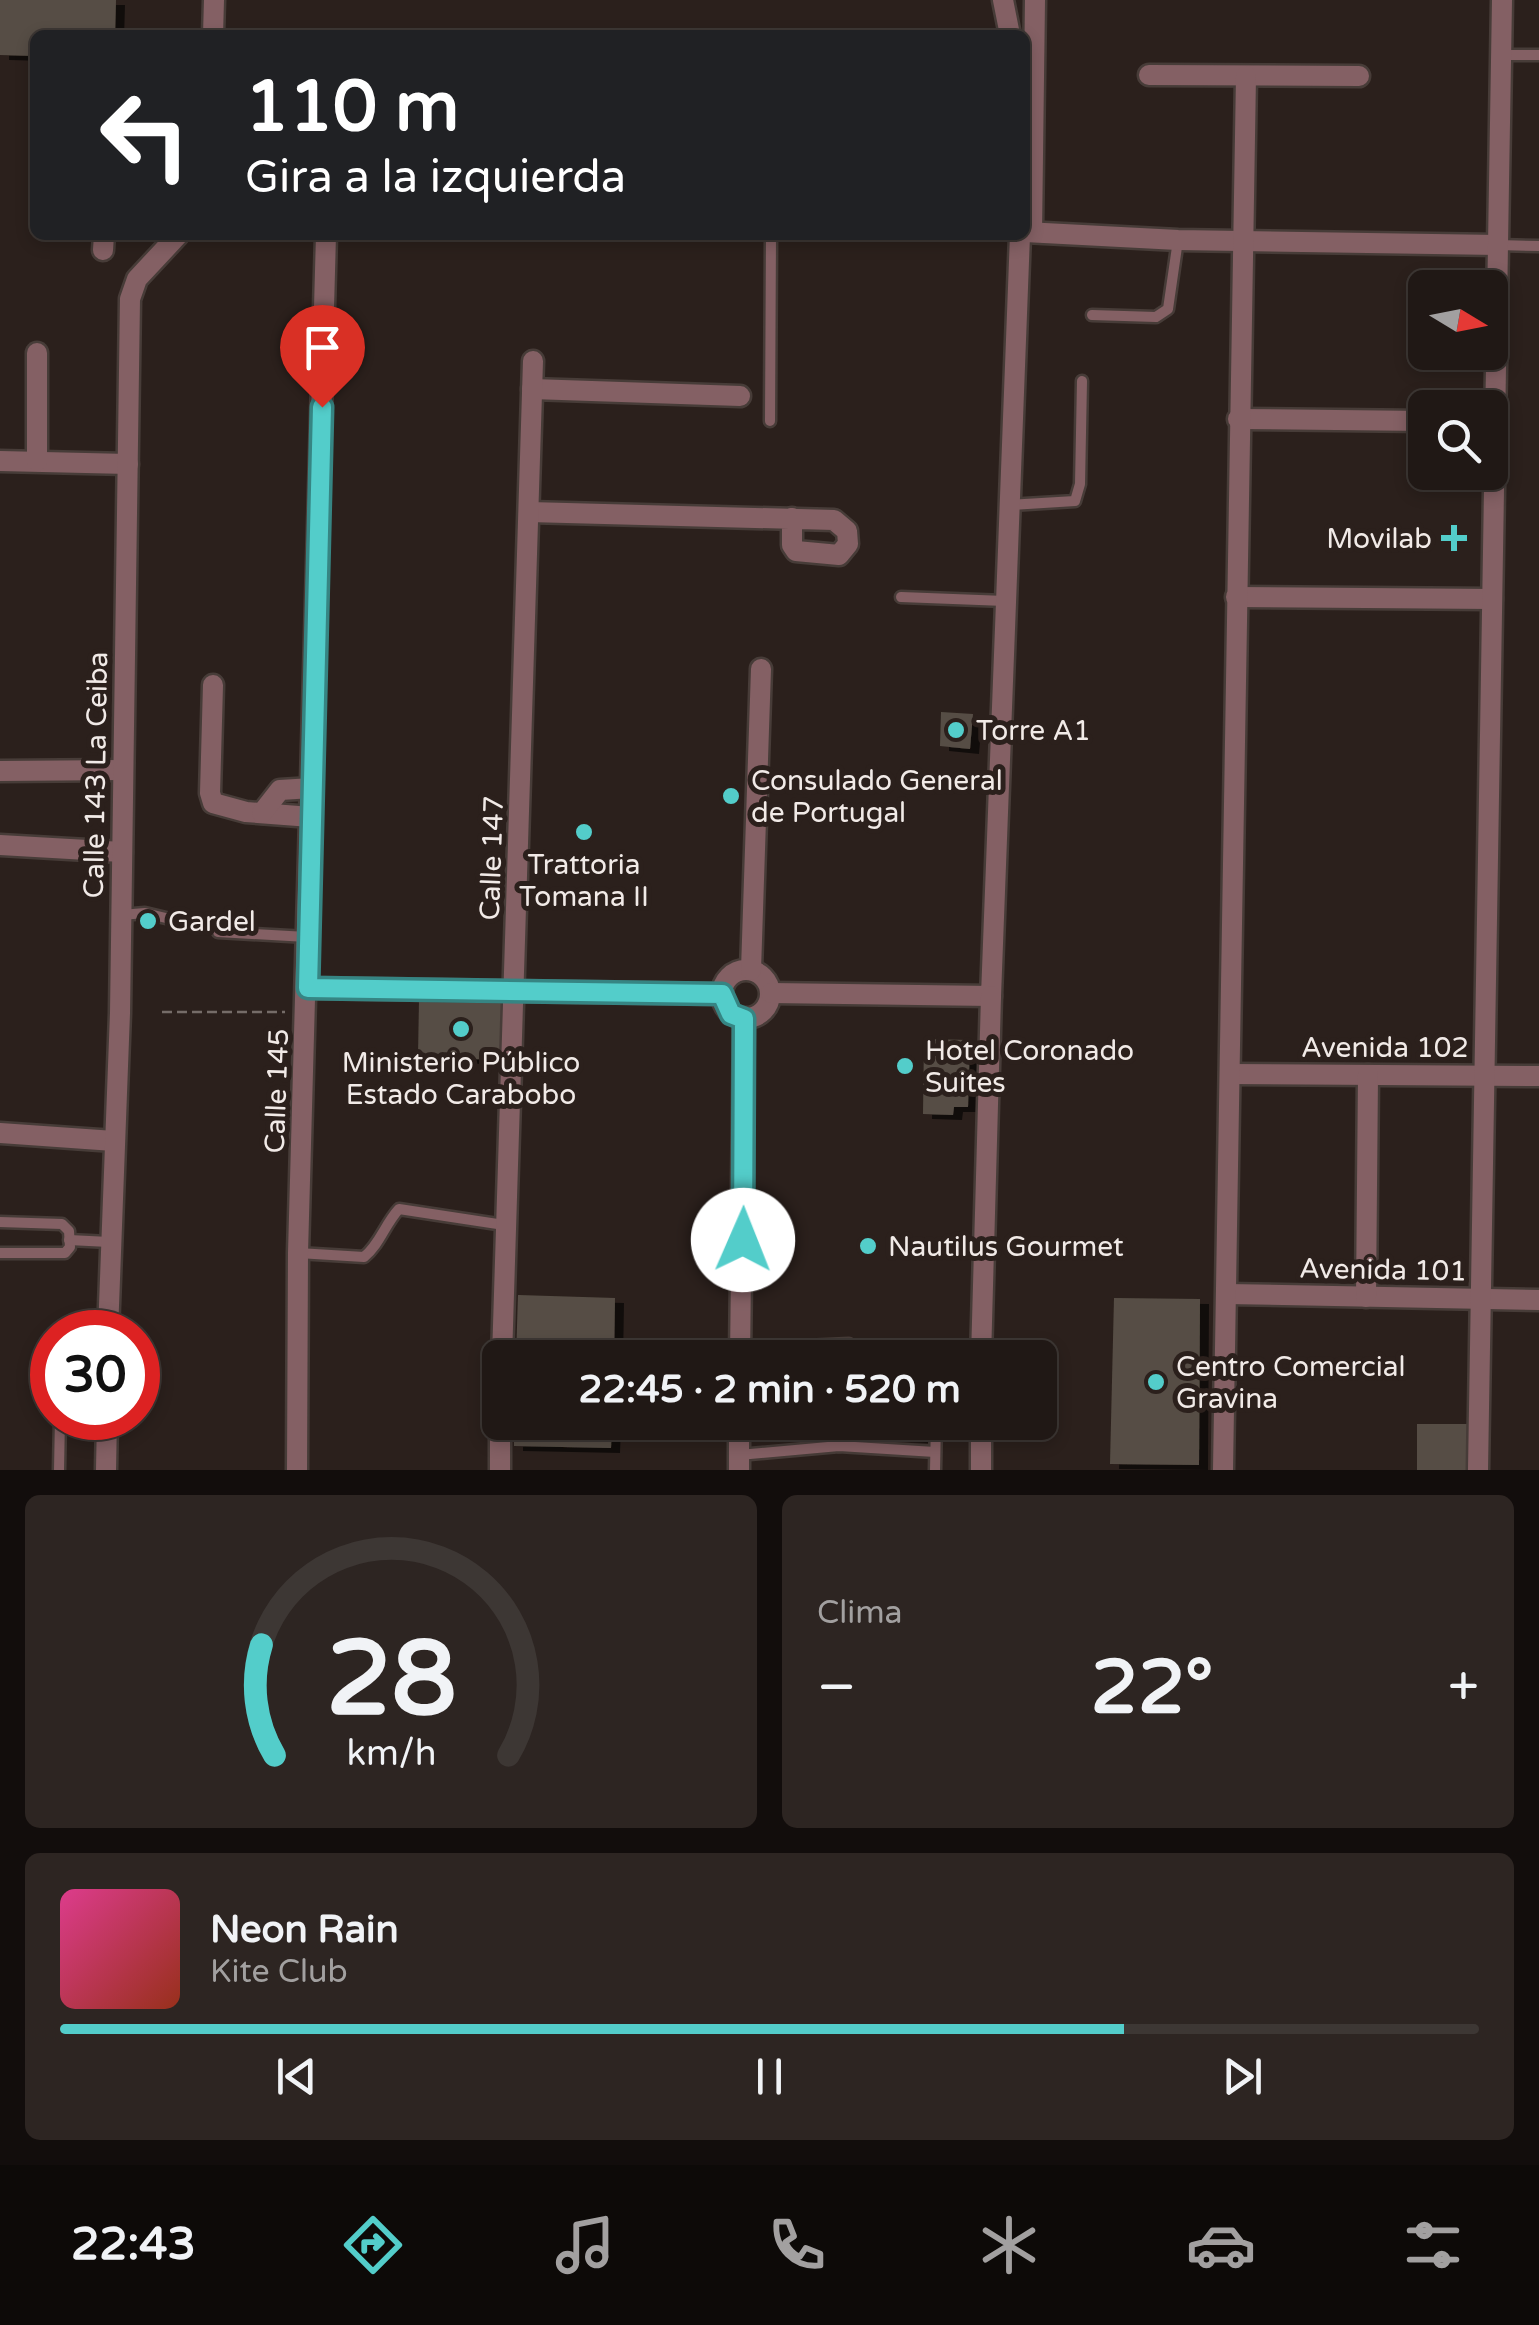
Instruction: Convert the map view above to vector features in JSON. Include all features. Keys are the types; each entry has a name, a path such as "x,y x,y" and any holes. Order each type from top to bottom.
{"street":[{"path":"214,0 214,30"},
{"path":"1003,0 1009,30"},
{"path":"1030,129 1035,0"},
{"path":"1493,390 1502,0"},
{"path":"1149,74 1359,76"},
{"path":"1223,1470 1240,241 1246,76"},
{"path":"1030,233 1178,240 1498,245"},
{"name":"Calle 143 La Ceiba","path":"108,1310 122,852 130,298 137,279 173,240"},
{"name":"Calle 145","path":"297,1470 298,1254 326,240"},
{"path":"981,1340 1009,505 1026,240"},
{"path":"37,353 37,461"},
{"name":"Calle 147","path":"502,1340 533,360"},
{"path":"532,389 740,396"},
{"path":"1238,419 1408,422"},
{"path":"0,461 128,464"},
{"path":"1478,1470 1492,490"},
{"path":"529,512 792,518"},
{"path":"1236,596 1492,599"},
{"path":"750,970 760,669"},
{"path":"213,685 211,800 225,809 311,817"},
{"path":"0,772 122,770"},
{"path":"262,813 280,790 312,788"},
{"path":"0,845 122,852"},
{"path":"750,970 767,980 771,993 763,1012 744,1019 731,1014 722,994 731,975 750,970"},
{"path":"308,988 514,994 722,994"},
{"path":"771,993 991,996"},
{"path":"740,1340 744,1019"},
{"name":"Avenida 102","path":"1230,1074 1539,1076"},
{"path":"1366,1297 1368,1074"},
{"path":"0,1133 114,1141"},
{"name":"Avenida 101","path":"1227,1294 1539,1300"},
{"path":"106,1470 107,1440"},
{"path":"500,1440 500,1470"},
{"path":"982,1440 982,1470"}],"lane":[{"path":"1501,55 1539,56"},
{"path":"770,420 771,240"},
{"path":"1092,316 1156,317 1168,309 1178,240"},
{"path":"1498,245 1539,246"},
{"path":"1009,505 1075,501 1080,484 1082,381"},
{"path":"902,597 1006,601"},
{"path":"120,915 145,913 191,924"},
{"path":"218,932 308,938"},
{"path":"298,1254 364,1257 375,1248 399,1209 504,1225"},
{"path":"0,1222 62,1224 70,1240 65,1253 0,1254"},
{"path":"70,1240 109,1242"},
{"path":"60,1440 60,1470"},
{"path":"839,1446 843,1440"},
{"path":"935,1470 936,1440"},
{"path":"739,1463 839,1446 936,1452"}],"path":[{"path":"162,1012 307,1012"}],"building":[{"path":"0,0 116,0 115,30 30,30 30,56 0,55"},
{"name":"Torre A1","path":"941,712 973,714 970,749 940,746"},
{"name":"Ministerio Público Estado Carabobo","path":"419,1000 504,1002 501,1060 418,1057"},
{"path":"924,1039 970,1040 968,1107 954,1107 953,1115 923,1114"},
{"path":"518,1295 615,1298 614,1340 517,1340"},
{"name":"Centro Comercial Gravina","path":"1114,1298 1200,1299 1199,1465 1110,1464"},
{"path":"1417,1424 1471,1424 1470,1470 1417,1470"},
{"path":"514,1440 611,1440 611,1448 514,1446"}],"place":[{"name":"Movilab","path":"1454,538"},
{"name":"Torre A1","path":"956,730"},
{"name":"Consulado General de Portugal","path":"731,796"},
{"name":"Trattoria Tomana II","path":"584,832"},
{"name":"Gardel","path":"148,921"},
{"name":"Ministerio Público Estado Carabobo","path":"461,1029"},
{"name":"Hotel Coronado Suites","path":"905,1066"},
{"name":"Nautilus Gourmet","path":"868,1246"},
{"name":"Centro Comercial Gravina","path":"1156,1382"}],"route":[{"path":"322,407 308,988 514,994 722,994 731,1014 744,1019 743,1240"}]}
